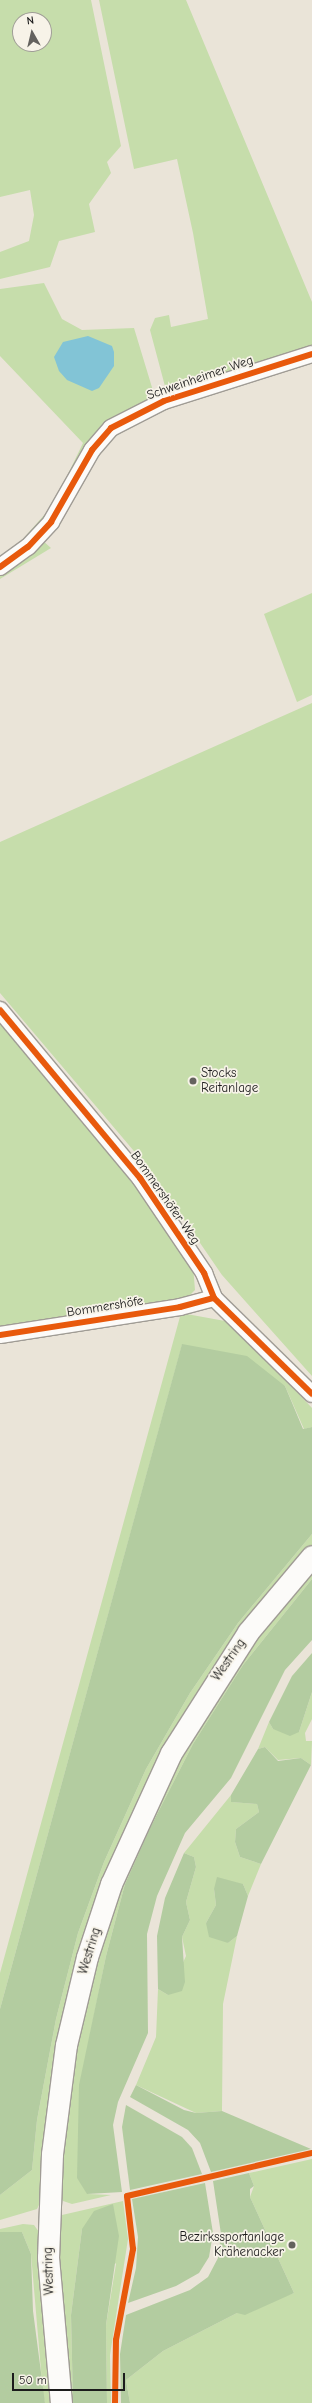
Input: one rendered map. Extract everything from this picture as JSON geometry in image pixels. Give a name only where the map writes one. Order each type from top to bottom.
[{"type":"main road","name":"Westring","points":[[61,2403],[51,2314],[51,2161],[66,2045],[87,1957],[111,1884],[170,1753],[248,1632],[312,1556]]},
{"type":"street","name":"Schweinheimer Weg","points":[[0,566],[28,547],[51,522],[92,450],[111,428],[164,401],[312,354]]},
{"type":"street","name":"Bommershöfer Weg","points":[[0,1010],[135,1172],[204,1273],[214,1298],[312,1394]]},
{"type":"street","name":"Bommershöfe","points":[[0,1335],[180,1307],[214,1298]]},
{"type":"green space","points":[[0,0],[91,0],[121,146],[107,162],[111,173],[89,204],[95,232],[59,241],[50,267],[0,279],[0,252],[29,241],[34,215],[30,190],[0,197]]},
{"type":"green space","points":[[99,0],[186,0],[312,302],[312,349],[175,392],[166,390],[150,330],[155,318],[169,315],[171,327],[208,319],[193,233],[177,159],[134,169]]},
{"type":"green space","points":[[44,283],[62,319],[82,330],[134,328],[154,394],[150,401],[112,423],[37,530],[0,561],[0,556],[22,540],[53,505],[83,443],[0,356],[0,289]]},
{"type":"green space","points":[[42,540],[51,548],[0,579],[0,572]]},
{"type":"green space","points":[[312,593],[312,695],[297,702],[264,614]]},
{"type":"green space","name":"Stocks Reitanlage","points":[[312,703],[312,1376],[222,1275],[150,1170],[0,993],[0,842]]},
{"type":"green space","points":[[0,1018],[101,1136],[193,1266],[195,1290],[185,1300],[0,1331]]},
{"type":"green space","points":[[181,1313],[225,1321],[246,1338],[312,1408],[312,1427],[304,1429],[285,1386],[182,1345],[0,2009],[0,1973]]},
{"type":"green space","points":[[182,1344],[247,1356],[285,1386],[303,1429],[312,1427],[312,1534],[238,1623],[190,1693],[146,1769],[104,1862],[78,1933],[56,2019],[37,2120],[32,2170],[0,2195],[0,2009]]},
{"type":"green space","points":[[312,1534],[312,1547],[118,1850],[41,2201],[37,2209],[0,2220],[0,2195],[32,2170],[37,2120],[56,2019],[78,1933],[104,1862],[146,1769],[190,1693],[238,1623]]},
{"type":"green space","points":[[312,1571],[312,1579],[243,1665],[193,1744],[150,1828],[125,1884],[106,1956],[80,2085],[88,2194],[111,2195],[72,2204],[63,2201],[57,2192],[71,2069],[101,1942],[125,1875],[177,1763],[209,1708],[251,1646]]},
{"type":"green space","points":[[312,1579],[312,1640],[285,1670],[231,1778],[185,1833],[157,1896],[147,1934],[148,2033],[118,2102],[113,2125],[122,2192],[87,2194],[77,2178],[79,2085],[106,1956],[125,1884],[150,1828],[193,1744],[243,1665]]},
{"type":"green space","points":[[312,1653],[312,1692],[299,1732],[290,1736],[273,1729],[269,1722],[292,1676]]},
{"type":"green space","points":[[312,1692],[312,1719],[305,1733],[306,1741],[312,1741],[311,1765],[301,1758],[278,1760],[265,1747],[258,1749],[269,1722],[273,1729],[299,1732]]},
{"type":"green space","points":[[265,1747],[278,1761],[301,1758],[311,1765],[261,1864],[240,1857],[235,1842],[236,1829],[259,1812],[257,1804],[231,1802],[231,1795],[258,1749]]},
{"type":"green space","points":[[231,1795],[232,1802],[257,1804],[259,1812],[236,1829],[235,1842],[240,1857],[261,1864],[248,1896],[243,1884],[214,1889],[216,1905],[206,1923],[228,1943],[237,1936],[223,2004],[222,2111],[196,2113],[136,2085],[156,2037],[158,1989],[168,1995],[186,1956],[182,1937],[190,1920],[186,1902],[196,1867],[194,1857],[184,1853]]},
{"type":"green space","points":[[184,1853],[194,1857],[196,1867],[186,1902],[190,1920],[182,1937],[185,1982],[182,1991],[168,1995],[158,1989],[157,1936],[165,1898]]},
{"type":"green space","points":[[217,1877],[243,1884],[248,1896],[237,1936],[228,1943],[209,1937],[206,1923],[216,1905],[214,1889]]},
{"type":"green space","points":[[136,2085],[184,2110],[196,2113],[222,2111],[311,2149],[211,2172],[200,2143],[188,2130],[130,2097]]},
{"type":"green space","points":[[126,2105],[182,2137],[192,2148],[202,2174],[130,2190],[122,2127]]},
{"type":"green space","name":"Bezirkssportanlage Krähenacker","points":[[312,2159],[312,2403],[130,2403],[126,2380],[163,2351],[237,2313],[294,2293],[250,2197],[254,2186],[249,2173]]},
{"type":"green space","points":[[249,2173],[254,2186],[250,2189],[250,2197],[294,2293],[245,2315],[237,2313],[163,2351],[126,2380],[130,2403],[121,2403],[120,2354],[126,2315],[190,2290],[208,2277],[218,2258],[221,2234],[213,2181]]},
{"type":"green space","points":[[205,2183],[213,2233],[209,2257],[199,2273],[176,2286],[128,2303],[136,2268],[138,2237],[132,2199]]},
{"type":"green space","points":[[123,2201],[128,2239],[110,2355],[111,2403],[107,2403],[106,2325],[116,2264],[82,2229],[71,2315],[73,2403],[70,2403],[58,2312],[58,2220],[62,2215]]},
{"type":"green space","points":[[113,2204],[119,2236],[106,2325],[107,2403],[73,2403],[71,2315],[82,2229],[94,2211]]},
{"type":"green space","points":[[23,2224],[34,2225],[39,2232],[53,2403],[45,2403],[43,2394],[31,2254],[22,2232],[0,2232],[0,2229]]},
{"type":"green space","points":[[0,2232],[22,2232],[31,2254],[33,2311],[45,2403],[0,2403]]},
{"type":"water","points":[[88,336],[112,346],[114,352],[114,366],[99,388],[92,391],[67,380],[59,371],[54,357],[63,342]]},
{"type":"cycle path","points":[[0,567],[28,547],[51,522],[92,450],[111,428],[164,401],[312,354]]},
{"type":"cycle path","points":[[0,1010],[140,1178],[204,1273],[214,1298],[312,1394]]},
{"type":"cycle path","points":[[0,1335],[180,1307],[214,1298]]},
{"type":"cycle path","points":[[115,2403],[116,2340],[133,2249],[127,2196],[312,2153]]},
{"type":"place","name":"Stocks Reitanlage","points":[[193,1081]]},
{"type":"place","name":"Bezirkssportanlage Krähenacker","points":[[292,2245]]}]
